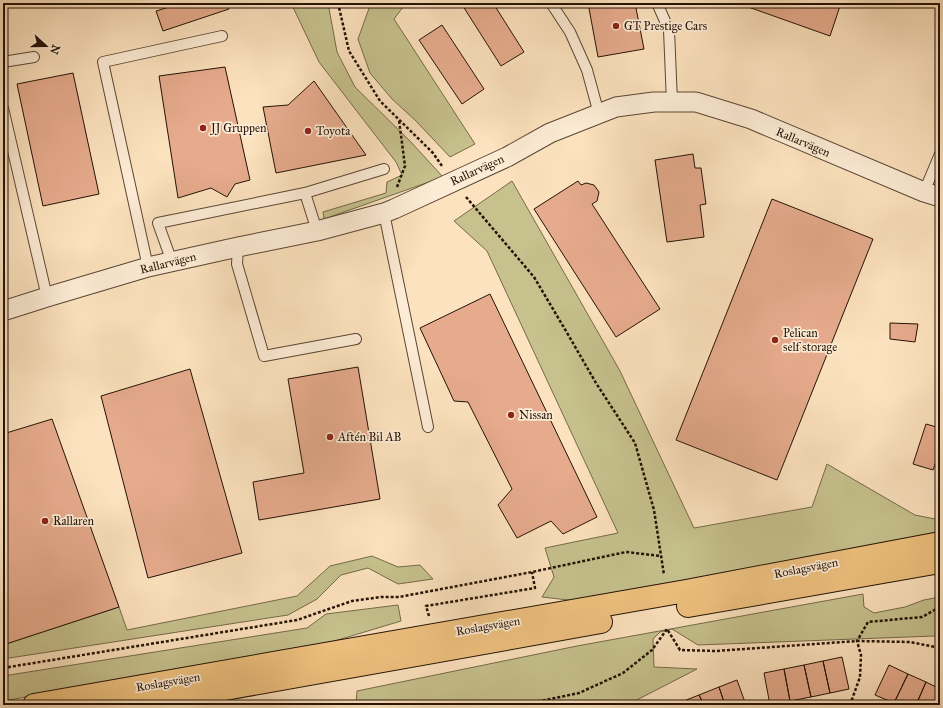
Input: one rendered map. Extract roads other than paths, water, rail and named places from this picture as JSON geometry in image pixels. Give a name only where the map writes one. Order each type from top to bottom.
[{"type":"main road","name":"Roslagsvägen","points":[[34,705],[686,591],[940,543]]},
{"type":"main road","name":"Roslagsvägen","points":[[135,705],[940,562]]},
{"type":"street","name":"Rallarvägen","points":[[3,311],[148,267],[317,230],[389,211],[507,156],[550,133],[616,107],[654,102],[696,102],[751,120],[932,195]]},
{"type":"lane","points":[[551,3],[570,32],[587,70],[599,114]]},
{"type":"lane","points":[[657,3],[669,30],[672,102]]},
{"type":"lane","points":[[148,267],[103,62],[222,36]]},
{"type":"lane","points":[[3,62],[34,57]]},
{"type":"lane","points":[[3,108],[47,297]]},
{"type":"lane","points":[[932,195],[940,154]]},
{"type":"lane","points":[[172,262],[158,223],[306,193],[384,169]]},
{"type":"lane","points":[[306,193],[317,230]]},
{"type":"lane","points":[[389,211],[428,427]]},
{"type":"lane","points":[[238,247],[237,264],[264,356],[356,339]]},
{"type":"place","name":"GT Prestige Cars","points":[[616,26]]},
{"type":"place","name":"JJ Gruppen","points":[[203,128]]},
{"type":"place","name":"Toyota","points":[[308,131]]},
{"type":"place","name":"Pelican self storage","points":[[775,340]]},
{"type":"place","name":"Nissan","points":[[511,415]]},
{"type":"place","name":"Aftén Bil AB","points":[[330,437]]},
{"type":"place","name":"Rallaren","points":[[45,521]]}]
